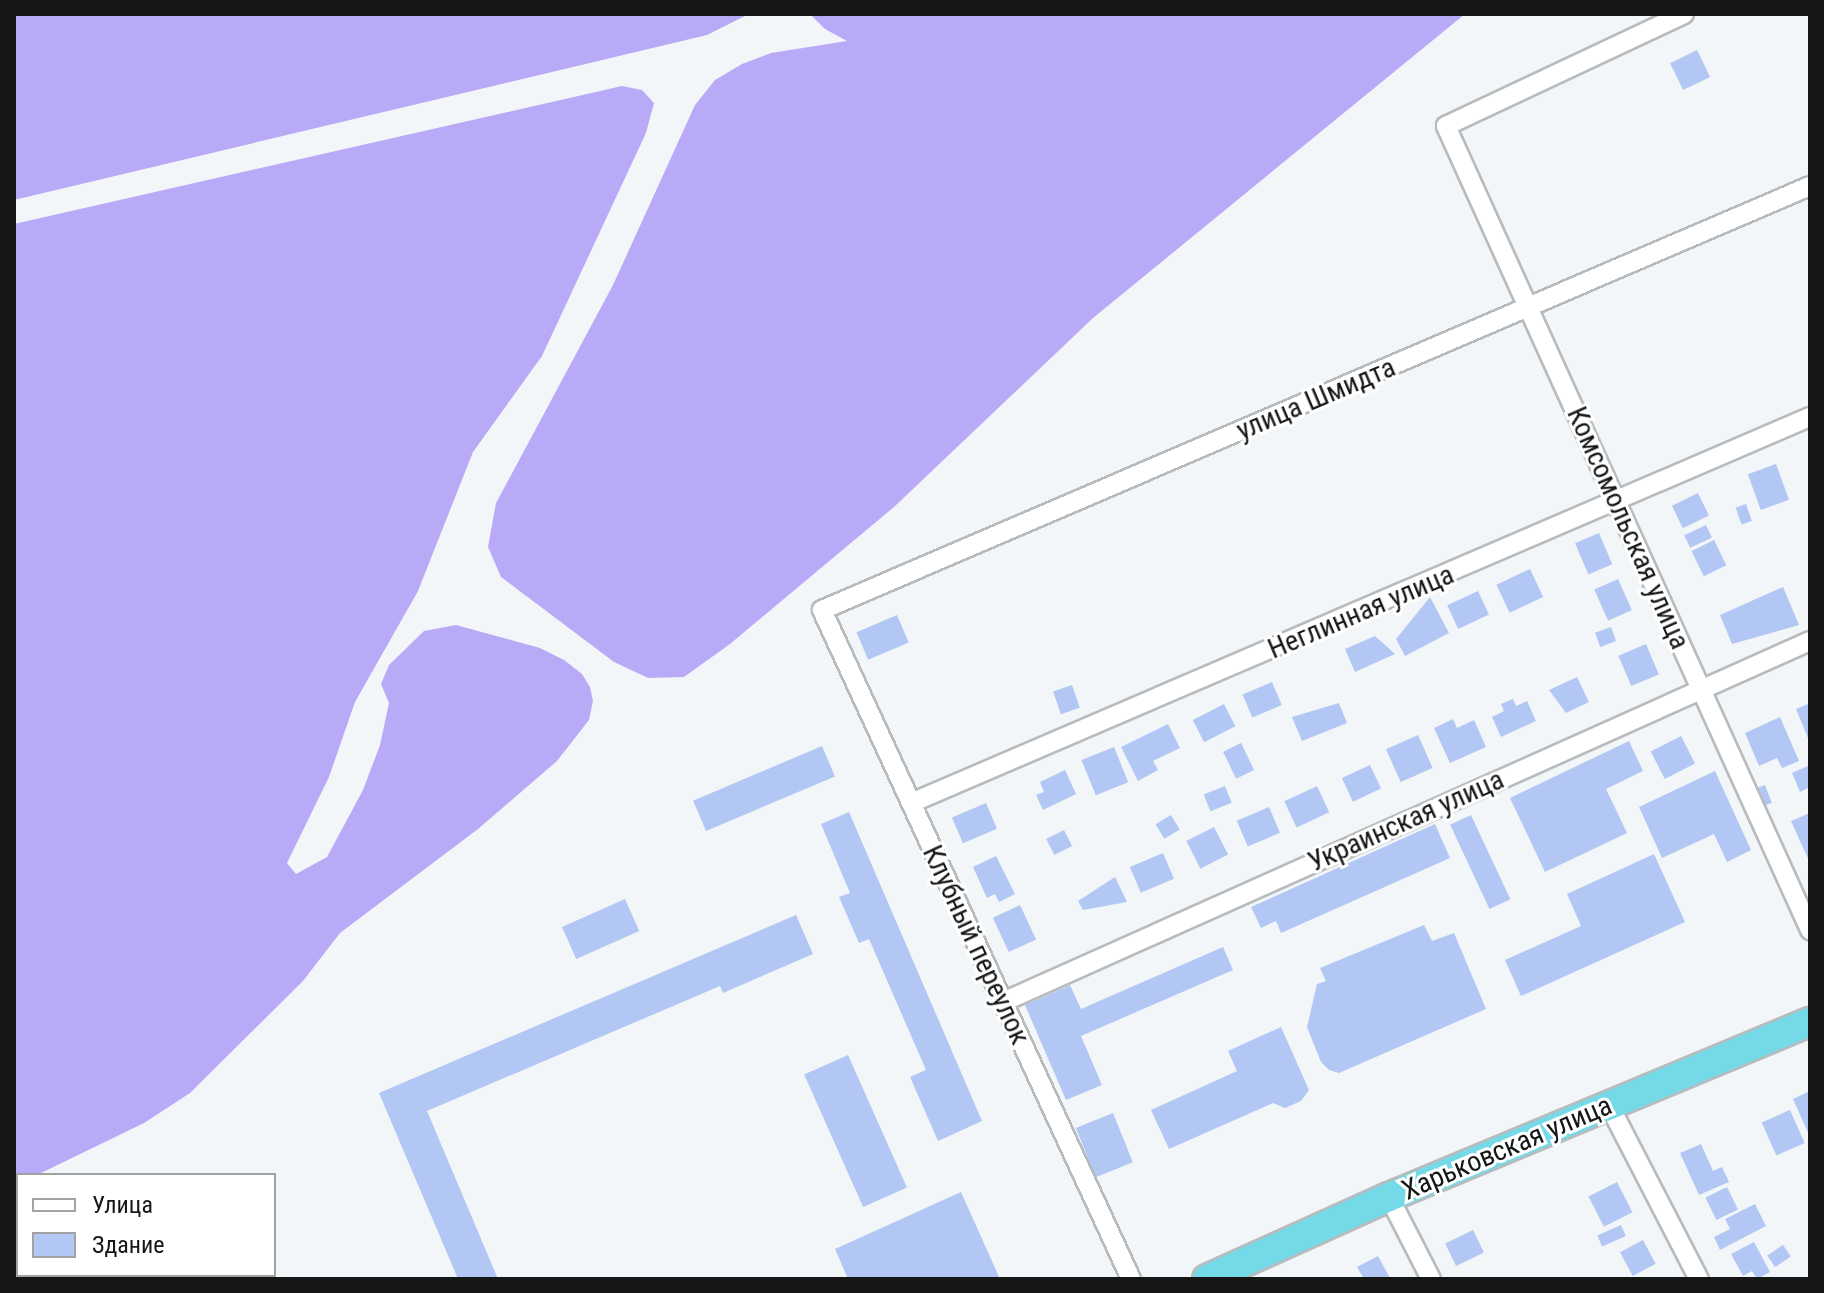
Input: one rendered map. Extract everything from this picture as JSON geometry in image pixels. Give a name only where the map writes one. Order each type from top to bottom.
[{"type":"highway","name":"Харьковская улица","points":[[1207,1279],[1389,1197],[1810,1022]]},
{"type":"street","name":"Комсомольская улица","points":[[1684,14],[1446,126],[1810,930]]},
{"type":"street","name":"улица Шмидта","points":[[822,610],[1810,186]]},
{"type":"street","name":"Неглинная улица","points":[[911,803],[1616,503],[1810,417]]},
{"type":"street","name":"Клубный переулок","points":[[822,610],[1131,1279]]},
{"type":"street","name":"Украинская улица","points":[[1003,1002],[1810,641]]},
{"type":"street","points":[[1609,1105],[1699,1279]]},
{"type":"street","points":[[1389,1197],[1431,1279]]},
{"type":"shaded area","points":[[14,14],[749,14],[707,35],[14,200]]},
{"type":"shaded area","points":[[810,14],[1465,14],[1093,318],[894,507],[730,644],[684,677],[648,678],[614,662],[501,577],[488,547],[496,503],[613,285],[695,105],[715,80],[742,64],[771,53],[847,41],[825,29]]},
{"type":"shaded area","points":[[622,86],[642,90],[654,103],[646,133],[542,356],[473,452],[418,591],[355,702],[329,777],[287,863],[296,874],[327,857],[363,790],[380,745],[389,703],[381,684],[389,665],[424,631],[456,625],[540,648],[564,660],[582,674],[590,687],[593,701],[589,720],[557,761],[478,829],[340,933],[303,981],[190,1093],[144,1123],[41,1173],[16,1173],[14,1186],[14,224]]},
{"type":"building","points":[[1697,50],[1710,77],[1683,90],[1670,63]]},
{"type":"building","points":[[1776,464],[1789,500],[1761,510],[1748,474]]},
{"type":"building","points":[[1698,493],[1709,515],[1683,528],[1672,506]]},
{"type":"building","points":[[1746,504],[1752,521],[1741,525],[1736,508]]},
{"type":"building","points":[[1706,525],[1712,538],[1690,548],[1684,535]]},
{"type":"building","points":[[1599,533],[1612,564],[1588,574],[1575,543]]},
{"type":"building","points":[[1714,540],[1726,565],[1704,576],[1692,551]]},
{"type":"building","points":[[1530,569],[1543,597],[1510,613],[1496,585]]},
{"type":"building","points":[[1618,579],[1632,610],[1608,621],[1594,590]]},
{"type":"building","points":[[1783,587],[1799,625],[1732,644],[1720,615]]},
{"type":"building","points":[[1478,591],[1489,615],[1458,629],[1447,605]]},
{"type":"building","points":[[1430,597],[1449,633],[1405,656],[1396,639]]},
{"type":"building","points":[[897,615],[909,643],[868,660],[856,632]]},
{"type":"building","points":[[1611,627],[1616,641],[1600,647],[1595,633]]},
{"type":"building","points":[[1375,636],[1395,654],[1355,672],[1345,649]]},
{"type":"building","points":[[1646,644],[1659,674],[1631,686],[1618,656]]},
{"type":"building","points":[[1577,677],[1589,702],[1566,713],[1549,690]]},
{"type":"building","points":[[1272,682],[1282,705],[1252,718],[1243,695]]},
{"type":"building","points":[[1072,685],[1080,708],[1061,714],[1053,692]]},
{"type":"building","points":[[1513,699],[1516,706],[1527,701],[1536,721],[1501,737],[1492,717],[1504,711],[1501,704]]},
{"type":"building","points":[[1339,703],[1347,723],[1302,741],[1292,717]]},
{"type":"building","points":[[1810,703],[1810,743],[1796,709]]},
{"type":"building","points":[[1224,704],[1235,726],[1204,742],[1193,720]]},
{"type":"building","points":[[1780,717],[1799,761],[1782,768],[1777,758],[1759,766],[1745,733]]},
{"type":"building","points":[[1453,719],[1457,728],[1474,720],[1486,747],[1450,763],[1434,728]]},
{"type":"building","points":[[1168,724],[1180,748],[1153,761],[1158,770],[1138,781],[1121,747]]},
{"type":"building","points":[[1418,735],[1433,768],[1401,782],[1386,749]]},
{"type":"building","points":[[1681,736],[1695,764],[1665,779],[1651,751]]},
{"type":"building","points":[[1629,741],[1643,771],[1606,789],[1627,833],[1545,872],[1510,798]]},
{"type":"building","points":[[1241,743],[1254,770],[1236,779],[1223,752]]},
{"type":"building","points":[[822,746],[835,776],[706,831],[693,801]]},
{"type":"building","points":[[1114,747],[1128,782],[1096,795],[1082,760]]},
{"type":"building","points":[[1370,765],[1381,789],[1353,802],[1342,778]]},
{"type":"building","points":[[1810,765],[1810,787],[1800,792],[1792,773]]},
{"type":"building","points":[[1065,770],[1076,794],[1043,810],[1036,795],[1044,792],[1040,782]]},
{"type":"building","points":[[1715,771],[1751,850],[1727,862],[1714,834],[1662,858],[1639,807]]},
{"type":"building","points":[[1765,785],[1772,803],[1752,810],[1745,793]]},
{"type":"building","points":[[1225,786],[1232,803],[1210,811],[1204,795]]},
{"type":"building","points":[[1317,786],[1329,812],[1297,827],[1284,801]]},
{"type":"building","points":[[986,803],[997,829],[963,843],[952,817]]},
{"type":"building","points":[[1269,807],[1280,833],[1248,846],[1237,821]]},
{"type":"building","points":[[849,812],[982,1121],[938,1141],[910,1077],[926,1070],[869,939],[859,943],[839,897],[850,893],[821,824]]},
{"type":"building","points":[[1810,813],[1810,863],[1791,821]]},
{"type":"building","points":[[1171,815],[1180,830],[1164,839],[1156,824]]},
{"type":"building","points":[[1471,815],[1510,899],[1489,909],[1450,825]]},
{"type":"building","points":[[1435,824],[1450,858],[1281,933],[1276,921],[1261,928],[1251,907]]},
{"type":"building","points":[[1214,827],[1228,855],[1200,869],[1186,841]]},
{"type":"building","points":[[1064,830],[1072,846],[1054,855],[1046,839]]},
{"type":"building","points":[[1163,853],[1174,879],[1141,893],[1130,867]]},
{"type":"building","points":[[1654,854],[1685,922],[1521,996],[1505,960],[1581,926],[1567,894]]},
{"type":"building","points":[[996,856],[1015,894],[999,902],[995,894],[987,898],[973,867]]},
{"type":"building","points":[[1115,877],[1127,902],[1083,910],[1078,901]]},
{"type":"building","points":[[625,899],[639,931],[576,959],[562,927]]},
{"type":"building","points":[[1020,905],[1036,939],[1009,952],[993,918]]},
{"type":"building","points":[[796,915],[813,954],[723,993],[720,986],[427,1111],[498,1279],[458,1279],[379,1093]]},
{"type":"building","points":[[1424,925],[1432,941],[1454,933],[1486,1009],[1339,1073],[1329,1070],[1321,1062],[1307,1027],[1317,984],[1326,981],[1320,968]]},
{"type":"building","points":[[1223,947],[1233,970],[1081,1036],[1102,1085],[1066,1100],[1025,1005],[1070,985],[1081,1009]]},
{"type":"building","points":[[1281,1027],[1309,1090],[1301,1101],[1285,1108],[1273,1103],[1169,1149],[1151,1110],[1237,1071],[1228,1051]]},
{"type":"building","points":[[848,1055],[907,1187],[863,1207],[804,1075]]},
{"type":"building","points":[[1810,1091],[1810,1137],[1793,1099]]},
{"type":"building","points":[[1790,1110],[1805,1143],[1776,1155],[1762,1123]]},
{"type":"building","points":[[1113,1113],[1133,1162],[1096,1177],[1076,1128]]},
{"type":"building","points":[[1701,1144],[1713,1171],[1722,1167],[1729,1182],[1699,1195],[1680,1153]]},
{"type":"building","points":[[1617,1182],[1632,1212],[1604,1227],[1588,1197]]},
{"type":"building","points":[[1727,1187],[1738,1209],[1716,1220],[1705,1198]]},
{"type":"building","points":[[961,1192],[1000,1279],[848,1279],[835,1249]]},
{"type":"building","points":[[1755,1204],[1766,1226],[1720,1250],[1714,1237],[1730,1229],[1725,1219]]},
{"type":"building","points":[[1621,1225],[1626,1236],[1602,1247],[1597,1236]]},
{"type":"building","points":[[1473,1230],[1484,1252],[1456,1266],[1445,1244]]},
{"type":"building","points":[[1643,1240],[1656,1264],[1633,1276],[1620,1252]]},
{"type":"building","points":[[1754,1242],[1770,1272],[1757,1279],[1752,1271],[1743,1276],[1731,1254]]},
{"type":"building","points":[[1783,1245],[1791,1257],[1775,1267],[1767,1256]]},
{"type":"building","points":[[1378,1256],[1390,1278],[1364,1279],[1357,1267]]}]
